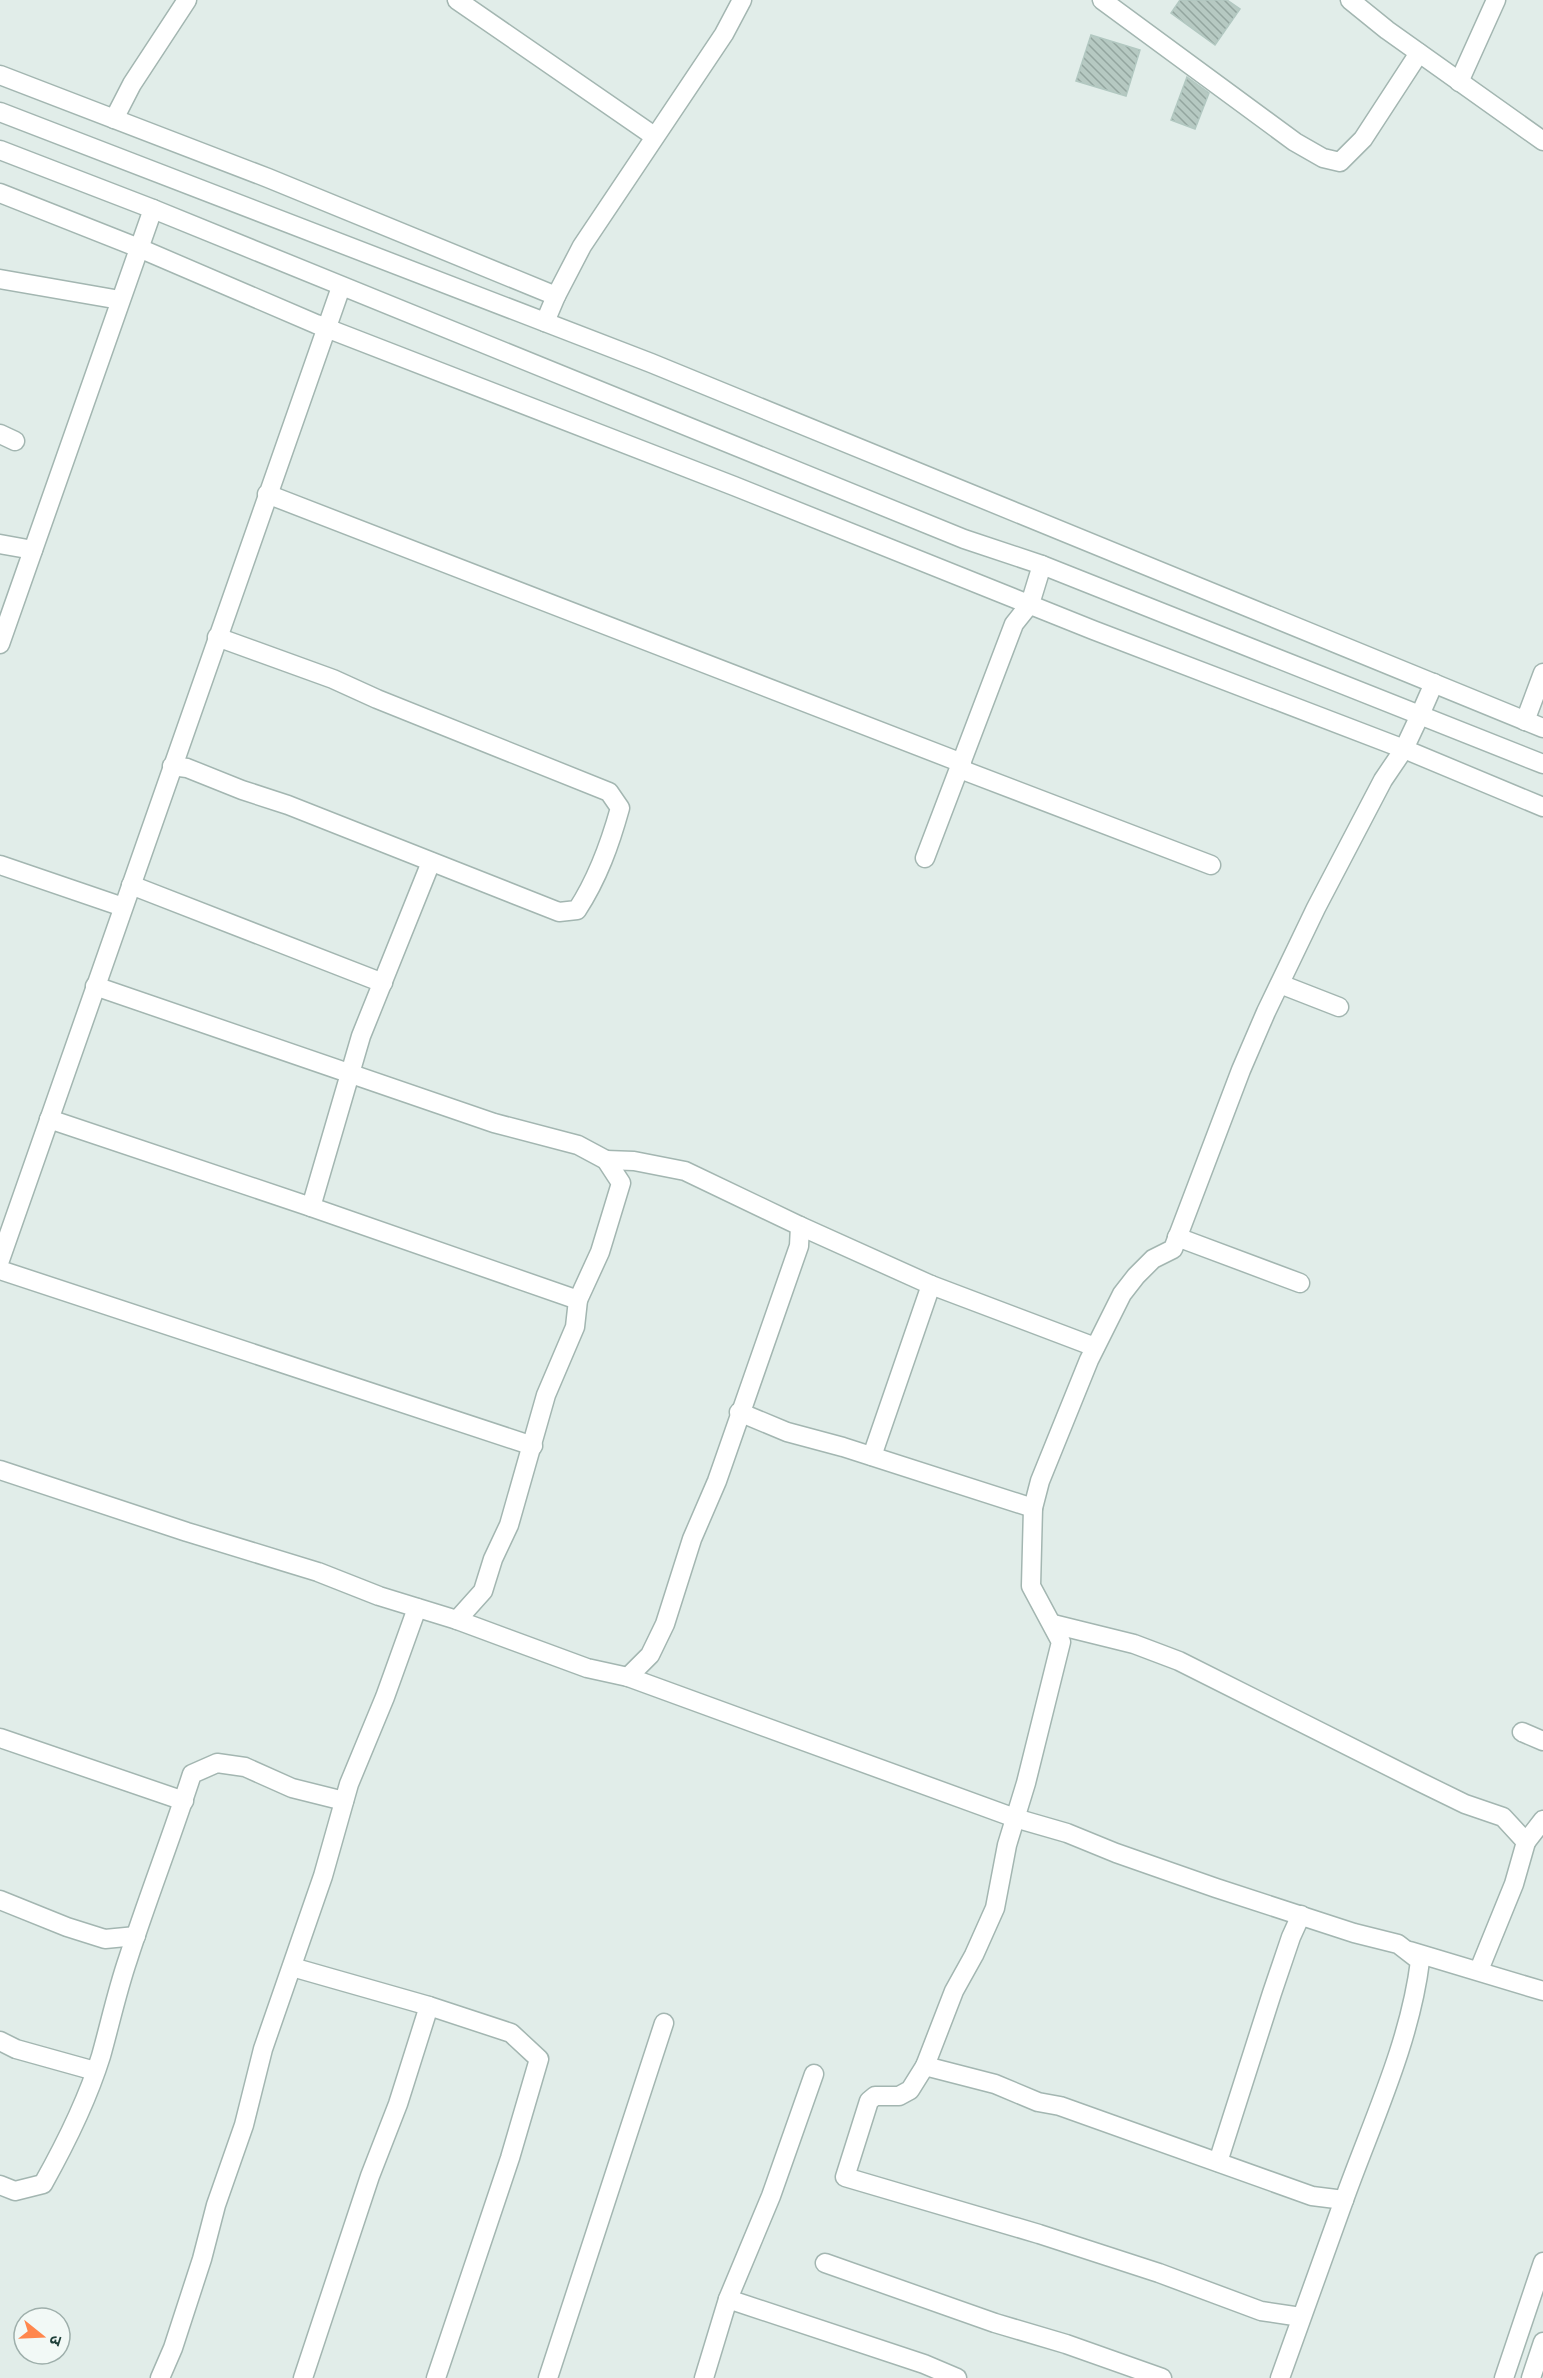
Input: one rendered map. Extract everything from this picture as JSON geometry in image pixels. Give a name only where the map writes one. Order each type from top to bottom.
[{"type":"street","points":[[114,119],[132,84],[187,0]]},
{"type":"street","points":[[457,0],[654,136]]},
{"type":"street","points":[[545,322],[582,246],[724,34],[742,0]]},
{"type":"street","points":[[1102,0],[1295,142],[1323,158],[1340,162],[1362,140],[1419,54]]},
{"type":"street","points":[[1350,0],[1419,54],[1543,141]]},
{"type":"street","points":[[1459,82],[1496,0]]},
{"type":"street","points":[[0,75],[322,200],[556,296]]},
{"type":"street","points":[[0,112],[651,363],[1543,728]]},
{"type":"street","points":[[0,150],[153,209],[964,539],[1042,565],[1543,764]]},
{"type":"street","points":[[0,193],[139,248],[325,327],[1283,704],[1404,749],[1543,807]]},
{"type":"street","points":[[0,644],[153,209]]},
{"type":"street","points":[[0,279],[120,300]]},
{"type":"street","points":[[0,1260],[325,327],[341,287]]},
{"type":"street","points":[[267,494],[1210,865]]},
{"type":"street","points":[[0,544],[33,550]]},
{"type":"street","points":[[926,858],[1014,624],[1030,604],[1042,565]]},
{"type":"street","points":[[172,766],[187,768],[288,805],[559,912],[577,910],[589,891],[611,840],[620,808],[609,792],[377,699],[333,679],[217,637]]},
{"type":"street","points":[[1525,721],[1542,681]]},
{"type":"street","points":[[1301,2317],[1261,2311],[1159,2273],[845,2177],[869,2101],[875,2096],[899,2096],[910,2090],[925,2066],[954,1991],[974,1955],[994,1908],[1007,1845],[1041,1727],[1061,1642],[1031,1586],[1033,1508],[1055,1441],[1095,1347],[1129,1285],[1153,1259],[1173,1249],[1241,1070],[1280,984],[1383,780],[1404,749],[1434,683]]},
{"type":"street","points":[[311,1207],[362,1036],[431,862]]},
{"type":"street","points":[[0,865],[123,906]]},
{"type":"street","points":[[131,885],[383,983]]},
{"type":"street","points":[[1280,984],[1339,1007]]},
{"type":"street","points":[[95,986],[494,1124],[578,1146],[606,1160],[634,1161],[686,1171],[931,1285],[1095,1347]]},
{"type":"street","points":[[49,1119],[578,1300]]},
{"type":"street","points":[[457,1620],[483,1591],[493,1559],[509,1525],[546,1395],[575,1327],[578,1300],[600,1252],[621,1183],[606,1160]]},
{"type":"street","points":[[628,1677],[650,1655],[665,1624],[692,1539],[717,1481],[739,1412],[796,1256],[800,1226]]},
{"type":"street","points":[[1177,1237],[1300,1283]]},
{"type":"street","points":[[0,1270],[533,1446]]},
{"type":"street","points":[[873,1456],[931,1285]]},
{"type":"street","points":[[739,1412],[787,1432],[873,1456],[1033,1508]]},
{"type":"street","points":[[0,1470],[187,1532],[318,1572],[379,1596],[457,1620],[587,1668],[628,1677],[1015,1818],[1067,1833],[1216,1888],[1354,1933],[1398,1944],[1420,1961],[1417,1991],[1398,2052],[1280,2378]]},
{"type":"street","points":[[160,2378],[173,2348],[202,2259],[216,2205],[244,2125],[263,2049],[323,1876],[344,1801],[417,1608]]},
{"type":"street","points":[[1053,1624],[1134,1644],[1179,1661],[1456,1799],[1503,1817],[1526,1842]]},
{"type":"street","points":[[1522,1732],[1543,1741]]},
{"type":"street","points":[[0,1738],[184,1801]]},
{"type":"street","points":[[0,2185],[15,2191],[43,2184],[66,2143],[96,2071],[114,2001],[192,1774],[217,1763],[245,1767],[292,1788],[344,1801]]},
{"type":"street","points":[[1479,1970],[1514,1884],[1526,1842],[1543,1820]]},
{"type":"street","points":[[0,1900],[67,1927],[105,1939],[136,1936]]},
{"type":"street","points":[[1218,2162],[1291,1937],[1301,1915]]},
{"type":"street","points":[[1406,1950],[1543,1991]]},
{"type":"street","points":[[292,1967],[429,2006],[512,2033],[539,2059],[510,2158],[436,2378]]},
{"type":"street","points":[[303,2378],[370,2176],[398,2104],[429,2006]]},
{"type":"street","points":[[548,2378],[664,2023]]},
{"type":"street","points":[[0,2041],[16,2049],[96,2071]]},
{"type":"street","points":[[925,2066],[995,2084],[1038,2102],[1060,2106],[1312,2196],[1344,2200]]},
{"type":"street","points":[[704,2378],[728,2299],[771,2196],[814,2074]]},
{"type":"street","points":[[1504,2378],[1543,2262]]},
{"type":"street","points":[[825,2263],[995,2323],[1066,2344],[1162,2378]]},
{"type":"street","points":[[728,2299],[924,2364],[957,2378]]},
{"type":"street","points":[[1531,2378],[1543,2342]]},
{"type":"building","points":[[1180,0],[1227,0],[1240,9],[1215,45],[1171,13]]},
{"type":"building","points":[[1091,35],[1140,50],[1126,96],[1076,81]]},
{"type":"building","points":[[1187,77],[1209,93],[1195,129],[1171,120]]}]
